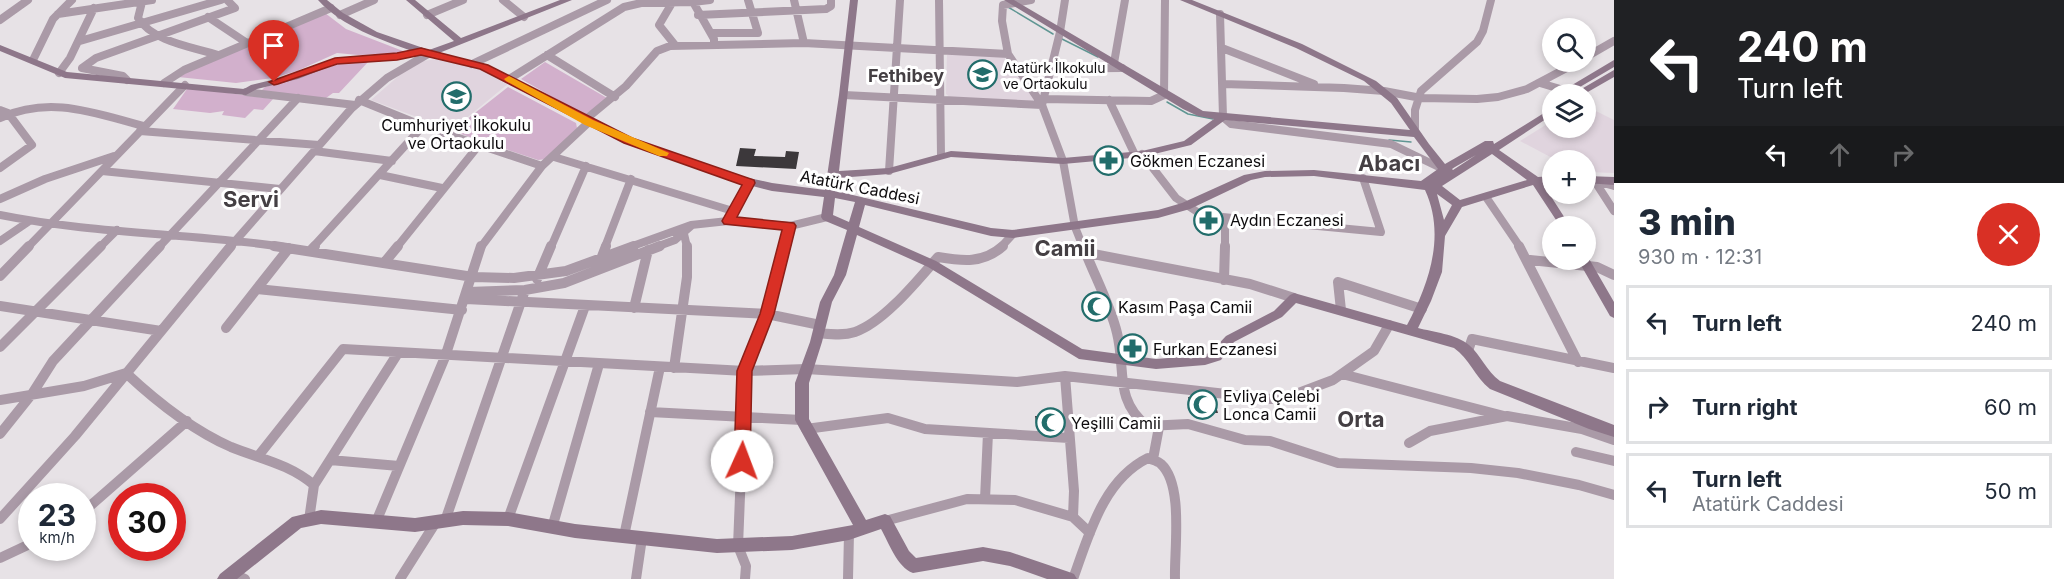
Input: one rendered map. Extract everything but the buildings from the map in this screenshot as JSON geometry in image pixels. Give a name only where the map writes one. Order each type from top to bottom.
[{"type":"street","points":[[0,20],[28,0]]},
{"type":"street","points":[[33,60],[58,14],[72,0]]},
{"type":"street","points":[[58,14],[153,0]]},
{"type":"street","points":[[80,41],[221,0]]},
{"type":"street","points":[[127,80],[123,76],[82,68],[96,58],[235,8],[227,0]]},
{"type":"street","points":[[164,83],[184,70],[329,5],[374,0]]},
{"type":"street","points":[[410,0],[458,40]]},
{"type":"street","points":[[427,15],[463,0]]},
{"type":"street","points":[[503,0],[524,16]]},
{"type":"street","points":[[246,92],[254,87],[295,76],[335,61],[397,57],[424,52],[565,0]]},
{"type":"street","points":[[472,64],[608,0],[624,8]]},
{"type":"street","points":[[509,79],[624,8],[641,3],[710,0]]},
{"type":"street","points":[[711,33],[758,33],[748,0]]},
{"type":"street","points":[[794,0],[804,43]]},
{"type":"street","points":[[698,15],[826,9],[831,6],[831,0]]},
{"type":"street","points":[[827,217],[844,95],[854,0]]},
{"type":"street","points":[[889,171],[900,0]]},
{"type":"street","points":[[939,0],[941,155]]},
{"type":"street","points":[[1031,0],[1009,1],[1003,5],[1002,21],[1008,54],[1043,102],[1063,161],[1075,226],[1088,253],[1117,332],[1126,402],[1134,416],[1147,426],[1159,428],[1188,424],[1245,440],[1270,441],[1338,463],[1471,468],[1518,473],[1579,485],[1614,495]]},
{"type":"street","points":[[1043,102],[1060,32],[1065,0]]},
{"type":"street","points":[[1118,65],[1125,0]]},
{"type":"street","points":[[1164,95],[1165,0]]},
{"type":"street","points":[[1184,0],[1313,52],[1363,77],[1385,91],[1417,131],[1430,153],[1452,170]]},
{"type":"street","points":[[1417,131],[1414,110],[1421,91],[1478,42],[1491,0]]},
{"type":"street","points":[[1009,1],[1194,111],[1223,117],[1417,131]]},
{"type":"street","points":[[142,2],[138,18],[140,24],[159,35],[218,55]]},
{"type":"street","points":[[693,2],[698,15],[711,33],[714,45]]},
{"type":"street","points":[[672,3],[659,25],[675,45]]},
{"type":"street","name":"Atatürk Caddesi","points":[[329,5],[374,34],[424,52],[472,64],[509,79],[628,141],[749,183],[861,200],[991,232],[1013,234],[1158,214],[1186,206],[1248,177],[1265,174],[1314,173],[1428,185]]},
{"type":"street","points":[[59,73],[80,41],[84,23],[94,8]]},
{"type":"street","points":[[1220,14],[1224,84],[1223,117]]},
{"type":"street","points":[[208,17],[247,43]]},
{"type":"street","points":[[1596,51],[1614,41]]},
{"type":"street","points":[[376,522],[445,357],[483,244],[542,166],[615,97],[657,51],[675,45],[804,43],[1008,54]]},
{"type":"street","points":[[0,48],[33,60],[59,73],[357,102],[542,166]]},
{"type":"street","points":[[1222,48],[1322,87]]},
{"type":"street","points":[[0,519],[74,437],[236,240],[357,102],[424,52]]},
{"type":"street","points":[[547,55],[615,97]]},
{"type":"street","points":[[1584,84],[1614,63]]},
{"type":"street","points":[[1017,69],[1118,65]]},
{"type":"street","points":[[1224,84],[1271,88],[1322,87],[1385,91],[1420,98],[1508,96],[1560,72]]},
{"type":"street","points":[[1591,84],[1614,73]]},
{"type":"street","points":[[0,276],[185,85]]},
{"type":"street","points":[[844,95],[1043,102],[1151,100],[1164,95]]},
{"type":"street","points":[[0,434],[32,394],[53,361],[298,98]]},
{"type":"street","points":[[1108,100],[1138,155],[1186,206],[1202,215],[1225,219],[1381,232],[1363,178]]},
{"type":"street","points":[[1,165],[28,151],[32,145],[3,114],[30,107],[54,105],[142,129],[258,140],[392,162]]},
{"type":"street","points":[[1489,148],[1542,108]]},
{"type":"street","points":[[834,175],[889,171],[941,155],[1063,161],[1138,155],[1187,142],[1223,117]]},
{"type":"street","points":[[1223,117],[1231,124],[1243,127],[1391,144],[1404,148],[1430,165],[1452,170]]},
{"type":"street","points":[[1428,185],[1542,117]]},
{"type":"street","points":[[310,251],[423,126]]},
{"type":"street","points":[[384,263],[442,188],[479,145]]},
{"type":"street","points":[[1489,148],[1536,181],[1559,216]]},
{"type":"street","points":[[0,199],[45,179],[117,155]]},
{"type":"street","points":[[554,157],[733,211]]},
{"type":"street","points":[[536,288],[538,275],[586,166]]},
{"type":"street","points":[[102,171],[280,189]]},
{"type":"street","points":[[380,175],[442,188]]},
{"type":"street","points":[[599,269],[631,179]]},
{"type":"street","points":[[1442,232],[1458,204],[1542,180]]},
{"type":"street","points":[[1596,180],[1614,181]]},
{"type":"street","points":[[1596,182],[1614,186]]},
{"type":"street","points":[[728,221],[749,183]]},
{"type":"street","points":[[1428,185],[1458,204]]},
{"type":"street","points":[[1410,332],[1430,296],[1439,264],[1442,232],[1428,185]]},
{"type":"street","points":[[1596,188],[1614,211]]},
{"type":"street","points":[[1486,196],[1507,223],[1530,260],[1578,362]]},
{"type":"street","points":[[848,579],[856,531],[829,465],[804,425],[802,383],[826,302],[840,275],[861,200]]},
{"type":"street","points":[[0,215],[49,225],[236,240],[473,277],[503,279],[577,268],[692,225],[728,221],[790,226],[827,217],[853,226],[932,264],[1079,354],[1156,364],[1205,360],[1216,356],[1230,339],[1278,314],[1294,298]]},
{"type":"street","points":[[1224,280],[1225,219]]},
{"type":"street","points":[[0,242],[28,222]]},
{"type":"street","points":[[467,296],[525,290],[573,281],[684,234],[692,225]]},
{"type":"street","points":[[745,579],[746,566],[738,546],[745,371],[767,314],[790,226]]},
{"type":"street","points":[[0,347],[117,230]]},
{"type":"street","points":[[674,368],[689,246],[684,234]]},
{"type":"street","points":[[467,296],[585,306],[767,314],[819,329],[848,334],[864,329],[938,257],[961,262],[975,262],[990,256],[1005,245],[1013,234]]},
{"type":"street","points":[[226,328],[289,248]]},
{"type":"street","points":[[633,308],[648,250]]},
{"type":"street","points":[[1088,253],[1263,288],[1458,344],[1468,351],[1481,376],[1495,385],[1594,425],[1613,436]]},
{"type":"street","points":[[1530,260],[1542,261]]},
{"type":"street","points":[[1596,266],[1614,275]]},
{"type":"street","points":[[1590,270],[1614,313]]},
{"type":"street","points":[[1341,310],[1338,282],[1422,309]]},
{"type":"street","points":[[257,289],[462,310]]},
{"type":"street","points":[[400,579],[440,521],[525,290]]},
{"type":"street","points":[[0,306],[161,331]]},
{"type":"street","points":[[508,519],[585,306]]},
{"type":"street","points":[[259,455],[343,349],[445,357],[745,371],[806,369],[1017,382],[1065,376],[1271,399],[1288,397],[1333,380],[1374,351],[1389,325]]},
{"type":"street","points":[[1468,351],[1472,339],[1614,368]]},
{"type":"street","points":[[309,520],[314,485],[398,353]]},
{"type":"street","points":[[552,528],[599,364]]},
{"type":"street","points":[[624,536],[660,367]]},
{"type":"street","points":[[0,400],[84,387],[126,373]]},
{"type":"street","points":[[126,373],[186,421],[220,442],[302,472],[314,485]]},
{"type":"street","points":[[1342,374],[1507,416],[1613,436]]},
{"type":"street","points":[[1065,376],[1074,491],[1073,517]]},
{"type":"street","points":[[650,412],[744,418],[804,425],[880,418],[895,419],[925,429],[1069,438]]},
{"type":"street","points":[[1409,443],[1430,431],[1507,416]]},
{"type":"street","points":[[96,501],[186,421]]},
{"type":"street","points":[[1153,459],[1159,428]]},
{"type":"street","points":[[985,499],[988,433]]},
{"type":"street","points":[[1576,452],[1614,461]]},
{"type":"street","points":[[885,521],[904,556],[913,566],[983,554],[1010,559],[1071,579],[1090,532],[1117,482],[1144,459],[1153,459],[1163,466],[1175,497],[1173,550],[1175,579]]},
{"type":"street","points":[[330,460],[399,465]]},
{"type":"street","points":[[234,578],[278,535],[297,522],[321,517],[414,525],[463,518],[508,519],[552,528],[717,546],[738,546],[792,543],[856,531],[967,499],[985,499],[1015,500],[1073,517],[1090,532]]},
{"type":"street","points":[[636,579],[642,538]]},
{"type":"street","points":[[0,558],[18,550]]},
{"type":"shaded area","points":[[325,13],[346,29],[403,51],[400,54],[337,53],[297,71],[273,78],[236,83],[178,77],[186,71]]},
{"type":"shaded area","name":"Atatürk İlkokulu ve Ortaokulu","points":[[947,53],[1004,57],[1034,100],[1033,103],[951,98],[946,94]]},
{"type":"shaded area","name":"Cumhuriyet İlkokulu ve Ortaokulu","points":[[437,59],[465,63],[490,72],[509,83],[452,130],[371,100],[410,66],[417,62]]},
{"type":"shaded area","points":[[369,61],[339,93],[333,93],[326,98],[260,92],[265,87],[342,63]]},
{"type":"shaded area","points":[[545,62],[607,98],[590,113],[584,115],[521,79]]},
{"type":"shaded area","points":[[508,87],[576,123],[577,128],[547,159],[538,160],[452,131]]},
{"type":"shaded area","points":[[187,89],[273,99],[263,110],[254,109],[245,118],[222,115],[224,111],[210,113],[173,109]]},
{"type":"shaded area","points":[[1596,111],[1614,120],[1614,173],[1596,172],[1596,150],[1542,150],[1542,153],[1520,141],[1542,127],[1542,138],[1596,138]]},
{"type":"waterway","points":[[1008,7],[1053,34]]},
{"type":"waterway","points":[[1060,38],[1098,57]]},
{"type":"waterway","points":[[1167,102],[1188,114],[1213,119]]},
{"type":"waterway","points":[[1389,140],[1411,142]]},
{"type":"slow traffic","points":[[509,79],[628,141],[663,153]]},
{"type":"place","name":"Atatürk İlkokulu ve Ortaokulu","points":[[982,75]]},
{"type":"place","name":"Cumhuriyet İlkokulu ve Ortaokulu","points":[[456,97]]},
{"type":"place","name":"Gökmen Eczanesi","points":[[1109,161]]},
{"type":"place","name":"Aydın Eczanesi","points":[[1209,220]]},
{"type":"place","name":"Kasım Paşa Camii","points":[[1097,307]]},
{"type":"place","name":"Furkan Eczanesi","points":[[1132,349]]},
{"type":"place","name":"Evliya Çelebi Lonca Camii","points":[[1202,405]]},
{"type":"place","name":"Yeşilli Camii","points":[[1050,423]]},
{"type":"district","name":"Fethibey","points":[[906,75]]},
{"type":"district","name":"Abacı","points":[[1389,163]]},
{"type":"district","name":"Servi","points":[[251,199]]},
{"type":"district","name":"Camii","points":[[1065,248]]},
{"type":"district","name":"Orta","points":[[1361,419]]},
{"type":"route","points":[[274,82],[343,59],[397,57],[421,51],[484,67],[628,141],[749,183],[728,221],[790,226],[767,314],[745,371],[742,461]]}]
